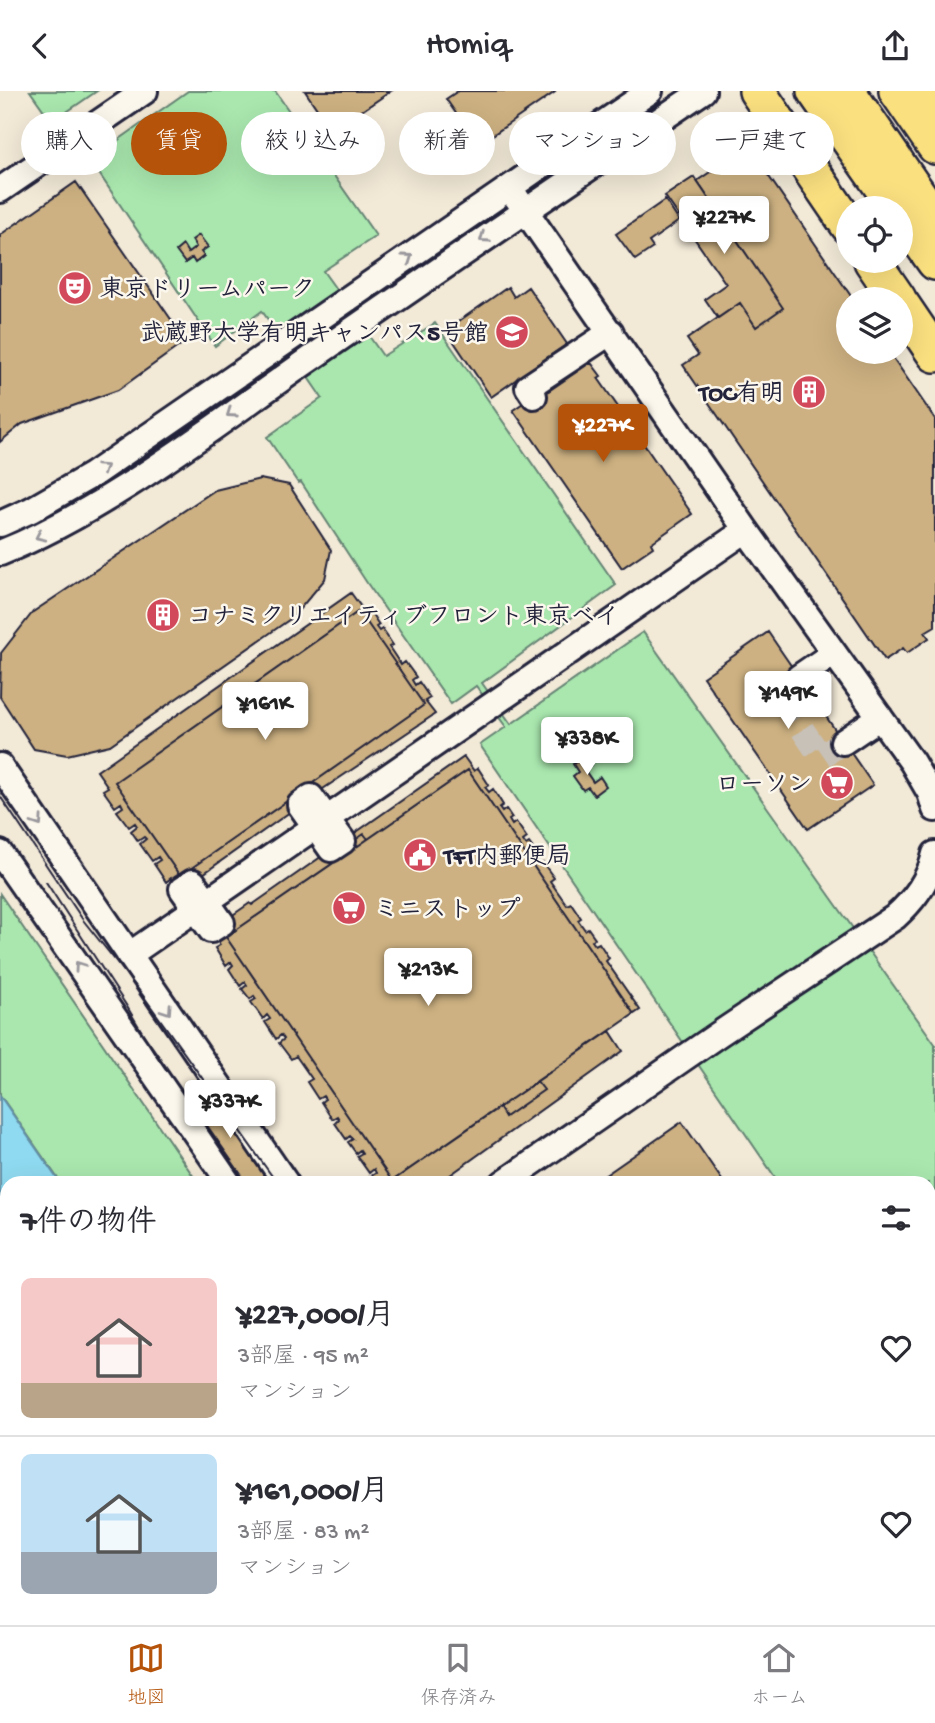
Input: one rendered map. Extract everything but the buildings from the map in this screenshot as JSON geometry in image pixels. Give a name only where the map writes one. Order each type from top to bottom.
[{"type":"highway","points":[[757,91],[836,207]]},
{"type":"highway","points":[[816,91],[889,196]]},
{"type":"highway","points":[[847,91],[935,219]]},
{"type":"highway","points":[[897,91],[935,146]]},
{"type":"highway","points":[[930,91],[935,99]]},
{"type":"highway","points":[[913,231],[935,263]]},
{"type":"highway","points":[[913,322],[935,354]]},
{"type":"street","points":[[0,190],[145,91]]},
{"type":"street","points":[[0,524],[31,510],[92,475],[650,91]]},
{"type":"street","points":[[0,553],[61,526],[159,464],[703,91]]},
{"type":"street","points":[[510,188],[746,530],[880,717],[924,782],[935,809]]},
{"type":"street","points":[[534,396],[528,387],[611,333]]},
{"type":"street","points":[[129,955],[746,530]]},
{"type":"street","points":[[799,677],[834,653]]},
{"type":"street","points":[[843,742],[880,717]]},
{"type":"street","points":[[0,766],[281,1176]]},
{"type":"street","points":[[0,853],[225,1176]]},
{"type":"street","points":[[513,1176],[895,916],[912,902],[923,886],[935,853]]},
{"type":"green space","points":[[30,91],[97,91],[67,112],[45,112]]},
{"type":"green space","points":[[188,91],[275,91],[290,112],[241,112],[241,175],[334,175],[376,236],[323,271],[351,310],[428,261],[476,226],[479,228],[355,316],[383,356],[435,323],[616,585],[482,683],[511,724],[643,632],[935,1044],[935,1176],[774,1176],[480,745],[506,727],[476,686],[451,704],[301,482],[298,483],[267,437],[322,398],[294,357],[80,502],[53,517],[0,539],[0,535],[290,352],[262,311],[215,346],[100,175],[117,175],[117,141],[131,131],[131,175],[227,175],[227,112],[158,112]]},
{"type":"green space","points":[[0,894],[193,1176],[56,1176],[0,1095]]},
{"type":"water","points":[[0,1096],[55,1176],[0,1176]]},
{"type":"tunnel","points":[[799,677],[777,692],[821,757],[843,742]]},
{"type":"tram line","points":[[0,796],[83,920],[142,994],[272,1176]]},
{"type":"tram line","points":[[46,882],[154,1052],[239,1176]]},
{"type":"place","name":"東京ドリームパーク","points":[[75,288]]},
{"type":"place","name":"武蔵野大学有明キャンパス5号館","points":[[512,332]]},
{"type":"place","name":"TOC有明","points":[[809,392]]},
{"type":"place","name":"コナミクリエイティブフロント東京ベイ","points":[[163,615]]},
{"type":"place","name":"ローソン","points":[[837,783]]},
{"type":"place","name":"TFT内郵便局","points":[[420,855]]},
{"type":"place","name":"ミニストップ","points":[[349,908]]}]
